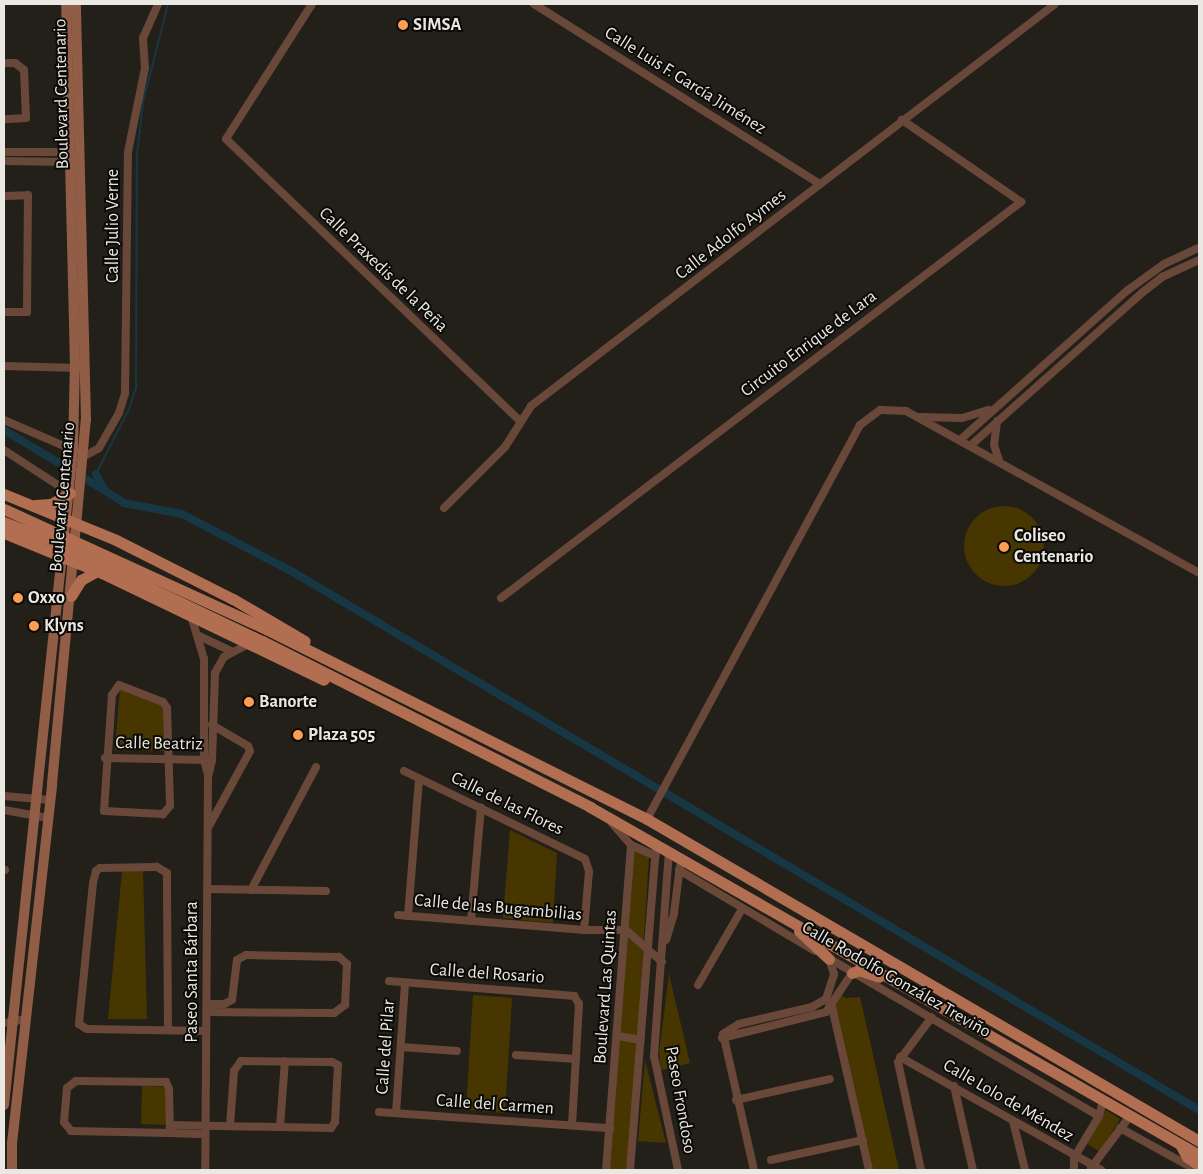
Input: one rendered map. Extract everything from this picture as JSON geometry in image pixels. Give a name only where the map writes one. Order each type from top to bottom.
[{"type":"main road","name":"Boulevard Centenario","points":[[66,4],[78,458]]},
{"type":"main road","name":"Boulevard Centenario","points":[[4,1105],[8,1022],[69,558],[73,490],[86,372],[76,4]]},
{"type":"main road","points":[[70,157],[75,159],[81,213]]},
{"type":"main road","points":[[72,245],[77,280],[84,290]]},
{"type":"main road","points":[[34,506],[51,504],[73,490]]},
{"type":"main road","points":[[4,494],[116,540],[262,614],[324,656]]},
{"type":"main road","points":[[30,542],[41,531],[43,515],[34,506]]},
{"type":"main road","points":[[4,509],[324,656],[647,819],[1174,1125],[1199,1142]]},
{"type":"main road","points":[[4,522],[52,541],[262,641],[605,816],[656,850],[668,851],[680,864],[789,918],[1199,1155]]},
{"type":"main road","points":[[4,533],[100,572],[247,646],[319,678],[380,701]]},
{"type":"main road","points":[[100,572],[100,553],[104,547],[116,540]]},
{"type":"main road","name":"Boulevard Centenario","points":[[11,1169],[71,596],[69,558]]},
{"type":"main road","points":[[71,596],[81,580],[100,572]]},
{"type":"main road","points":[[789,918],[829,959]]},
{"type":"main road","points":[[852,973],[859,970],[891,978]]},
{"type":"main road","points":[[1174,1125],[1199,1132]]},
{"type":"main road","points":[[1179,1143],[1187,1158],[1199,1165]]},
{"type":"street","name":"Calle Julio Verne","points":[[78,458],[99,448],[119,413],[127,383],[128,152],[145,68],[143,38],[158,4]]},
{"type":"street","name":"Calle Praxedis de la Peña","points":[[312,4],[226,139],[520,421]]},
{"type":"street","name":"Calle Luis F. García Jiménez","points":[[534,4],[820,184]]},
{"type":"street","name":"Calle Adolfo Aymes","points":[[444,508],[505,447],[520,421],[532,406],[1055,4]]},
{"type":"street","points":[[4,63],[15,63],[24,70],[26,118],[4,119]]},
{"type":"street","name":"Circuito Enrique de Lara","points":[[501,598],[1021,202],[902,120]]},
{"type":"street","points":[[4,152],[70,157]]},
{"type":"street","points":[[4,161],[70,157]]},
{"type":"street","points":[[4,196],[28,195],[27,312],[4,312]]},
{"type":"street","points":[[960,440],[993,408],[1150,273],[1199,248]]},
{"type":"street","points":[[970,446],[1162,277],[1199,260]]},
{"type":"street","points":[[1105,310],[1111,320]]},
{"type":"street","points":[[75,366],[86,356]]},
{"type":"street","points":[[4,366],[75,366],[86,372]]},
{"type":"street","points":[[647,819],[860,425],[869,415],[880,410],[893,408],[916,416],[999,460],[1199,573]]},
{"type":"street","points":[[916,416],[962,418],[993,408]]},
{"type":"street","points":[[4,420],[78,458]]},
{"type":"street","points":[[997,421],[994,445],[999,460]]},
{"type":"street","points":[[4,450],[73,490]]},
{"type":"street","name":"Paseo Santa Bárbara","points":[[192,619],[199,636],[205,670],[208,760],[205,1170]]},
{"type":"street","points":[[199,636],[231,651],[247,646]]},
{"type":"street","name":"Paseo Santa Bárbara","points":[[208,760],[215,673],[231,651]]},
{"type":"street","points":[[119,685],[163,702],[167,708],[170,760],[170,806],[168,811],[163,814],[107,813],[103,804],[105,758],[112,695],[119,685]]},
{"type":"street","points":[[208,828],[250,751],[248,746],[212,725]]},
{"type":"street","name":"Calle Beatriz","points":[[105,758],[208,760]]},
{"type":"street","points":[[251,890],[316,767]]},
{"type":"street","name":"Calle de las Flores","points":[[404,771],[578,854],[588,864],[589,871],[584,930]]},
{"type":"street","points":[[408,916],[419,778]]},
{"type":"street","points":[[4,796],[50,800]]},
{"type":"street","points":[[471,921],[480,807]]},
{"type":"street","points":[[4,810],[48,818]]},
{"type":"street","points":[[605,816],[631,845],[656,850],[630,1170]]},
{"type":"street","name":"Boulevard Las Quintas","points":[[606,1170],[618,1036],[631,845]]},
{"type":"street","name":"Paseo Frondoso","points":[[668,851],[664,902],[664,944],[654,1056],[676,1160],[676,1170]]},
{"type":"street","name":"Paseo Frondoso","points":[[664,944],[675,902],[680,864]]},
{"type":"street","name":"Calle Rodolfo González Treviño","points":[[680,864],[742,909],[932,1017],[1099,1116]]},
{"type":"street","points":[[168,1030],[167,872],[157,867],[100,868],[96,871],[93,883],[79,1024],[87,1029],[206,1031]]},
{"type":"street","points":[[665,884],[677,885]]},
{"type":"street","points":[[208,889],[326,891]]},
{"type":"street","points":[[664,902],[675,902]]},
{"type":"street","points":[[698,985],[742,909]]},
{"type":"street","name":"Calle de las Bugambilias","points":[[398,915],[584,930],[626,930]]},
{"type":"street","points":[[626,930],[662,962]]},
{"type":"street","points":[[246,955],[339,957],[347,964],[345,1005],[334,1013],[207,1008],[232,1000],[237,960],[246,955]]},
{"type":"street","points":[[754,1170],[722,1038],[725,1031],[739,1024],[812,1007],[826,999],[834,974],[829,959]]},
{"type":"street","points":[[722,1038],[820,1014],[832,1007],[852,973]]},
{"type":"street","name":"Calle del Rosario","points":[[389,981],[574,996],[579,1004],[576,1060]]},
{"type":"street","name":"Calle del Pilar","points":[[396,1113],[406,983]]},
{"type":"street","points":[[826,999],[832,1007],[869,1170]]},
{"type":"street","points":[[921,1170],[898,1066],[900,1057],[932,1017]]},
{"type":"street","points":[[8,1022],[26,1019]]},
{"type":"street","points":[[618,1036],[641,1040]]},
{"type":"street","points":[[401,1047],[457,1051]]},
{"type":"street","points":[[516,1055],[576,1060],[572,1125]]},
{"type":"street","name":"Calle Lolo de Méndez","points":[[900,1057],[954,1086],[1091,1168],[1101,1170]]},
{"type":"street","points":[[280,1127],[285,1061]]},
{"type":"street","points":[[170,1129],[169,1090],[163,1081],[76,1081],[67,1088],[64,1122],[71,1131],[205,1130],[230,1126],[331,1128],[335,1122],[338,1066],[332,1062],[238,1063],[234,1071],[230,1126]]},
{"type":"street","points":[[736,1100],[830,1079]]},
{"type":"street","points":[[954,1086],[973,1170]]},
{"type":"street","points":[[1074,1170],[1074,1158],[1099,1116],[1103,1100]]},
{"type":"street","name":"Calle del Carmen","points":[[379,1112],[610,1128]]},
{"type":"street","points":[[1091,1168],[1130,1116]]},
{"type":"street","points":[[1013,1121],[1024,1170]]},
{"type":"street","points":[[1120,1128],[1196,1170]]},
{"type":"street","points":[[771,1160],[863,1140]]},
{"type":"shaded area","name":"Coliseo Centenario","points":[[1004,506],[1019,509],[1032,518],[1041,531],[1044,546],[1041,561],[1032,574],[1019,583],[1004,586],[989,583],[976,574],[967,561],[964,546],[967,531],[976,518],[989,509]]},
{"type":"shaded area","points":[[120,689],[159,704],[164,709],[165,751],[115,750]]},
{"type":"shaded area","points":[[510,830],[557,853],[553,923],[503,918]]},
{"type":"shaded area","points":[[633,849],[649,855],[638,1038],[628,1170],[609,1170]]},
{"type":"shaded area","points":[[122,871],[143,871],[147,1019],[108,1019]]},
{"type":"shaded area","points":[[669,974],[690,1063],[661,1070],[659,1053]]},
{"type":"shaded area","points":[[839,994],[846,998],[860,997],[899,1170],[871,1170],[833,1007]]},
{"type":"shaded area","points":[[473,995],[512,998],[505,1113],[466,1110]]},
{"type":"shaded area","points":[[645,1060],[666,1143],[638,1141]]},
{"type":"shaded area","points":[[142,1085],[165,1087],[168,1125],[141,1124]]},
{"type":"shaded area","points":[[1106,1110],[1120,1119],[1100,1152],[1086,1143]]},
{"type":"waterway","points":[[96,474],[129,409],[136,388],[137,155],[143,102],[168,4]]},
{"type":"waterway","points":[[4,430],[104,490]]},
{"type":"waterway","points":[[96,474],[104,490],[124,503],[182,514],[293,572],[1199,1110]]},
{"type":"place","name":"SIMSA","points":[[403,25]]},
{"type":"place","name":"Coliseo Centenario","points":[[1004,547]]},
{"type":"place","name":"Oxxo","points":[[18,598]]},
{"type":"place","name":"Klyns","points":[[34,626]]},
{"type":"place","name":"Banorte","points":[[249,702]]},
{"type":"place","name":"Plaza 505","points":[[298,735]]}]
